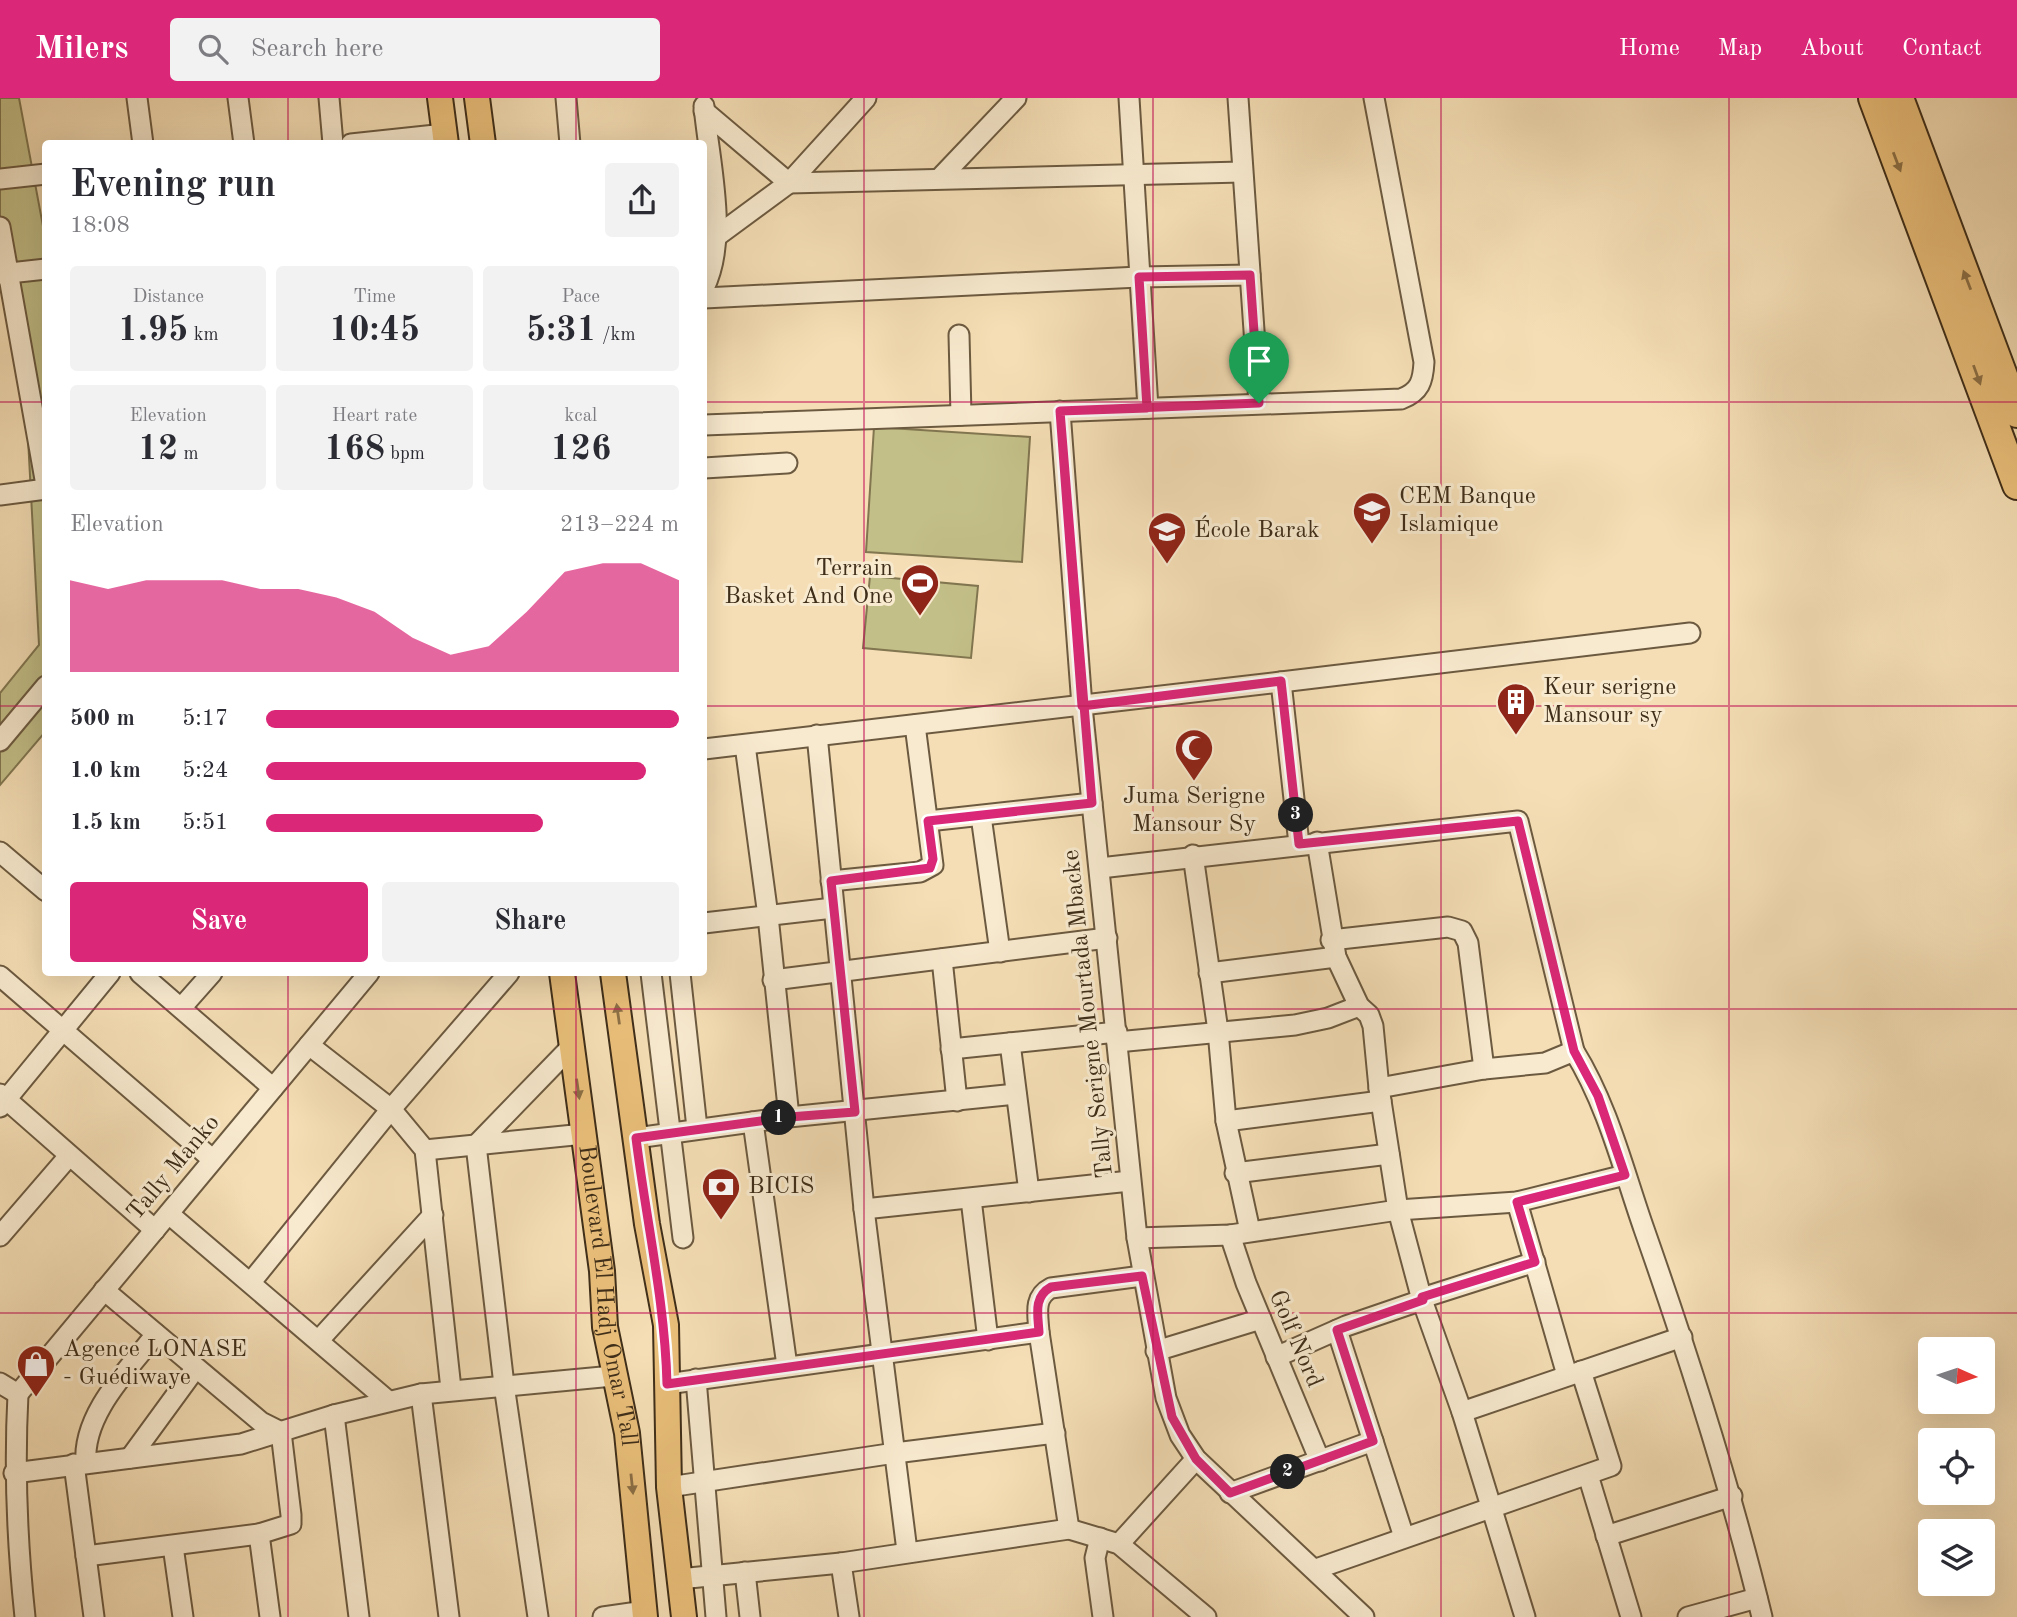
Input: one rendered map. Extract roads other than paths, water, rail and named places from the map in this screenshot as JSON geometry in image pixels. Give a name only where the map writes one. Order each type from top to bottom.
[{"type":"highway","points":[[1873,98],[2017,485]]},
{"type":"highway","points":[[1899,98],[2017,413]]},
{"type":"main road","points":[[440,98],[446,139]]},
{"type":"main road","points":[[477,98],[482,140]]},
{"type":"main road","name":"Boulevard El Hadj Omar Tall","points":[[562,976],[613,1376],[626,1433],[645,1614]]},
{"type":"main road","name":"Boulevard El Hadj Omar Tall","points":[[613,976],[647,1224],[666,1325],[669,1487],[684,1617]]},
{"type":"street","points":[[138,98],[143,140]]},
{"type":"street","points":[[238,98],[243,140]]},
{"type":"street","points":[[328,98],[333,140]]},
{"type":"street","points":[[566,98],[570,140]]},
{"type":"street","points":[[717,236],[789,183],[866,98]]},
{"type":"street","points":[[940,178],[1016,98]]},
{"type":"street","points":[[1129,98],[1147,408]]},
{"type":"street","points":[[1238,98],[1259,403]]},
{"type":"street","points":[[707,425],[1401,399],[1419,388],[1423,362],[1374,98]]},
{"type":"street","points":[[704,104],[789,183],[1242,172]]},
{"type":"street","points":[[704,104],[717,236],[712,269],[707,281]]},
{"type":"street","points":[[427,140],[446,139]]},
{"type":"street","points":[[0,179],[42,174]]},
{"type":"street","points":[[0,227],[4,273],[42,456]]},
{"type":"street","points":[[4,273],[42,269]]},
{"type":"street","points":[[707,298],[1139,277],[1250,275]]},
{"type":"street","points":[[959,335],[961,415]]},
{"type":"street","name":"Tally Serigne Mourtada Mbacke","points":[[1060,411],[1082,706],[1130,1181],[1142,1276],[1172,1417],[1196,1459],[1364,1617]]},
{"type":"street","points":[[707,468],[787,463]]},
{"type":"street","points":[[0,495],[42,488]]},
{"type":"street","points":[[707,749],[1690,633]]},
{"type":"street","points":[[1281,681],[1308,843],[1334,949],[1359,1006],[1368,1015],[1373,1026],[1380,1095],[1398,1210],[1422,1299],[1462,1412],[1525,1617]]},
{"type":"street","points":[[0,741],[42,691]]},
{"type":"street","points":[[831,881],[930,868],[933,859],[915,725]]},
{"type":"street","points":[[817,735],[864,1209],[907,1551]]},
{"type":"street","points":[[745,745],[768,916],[789,1117]]},
{"type":"street","points":[[928,821],[1092,803]]},
{"type":"street","points":[[981,816],[1000,952]]},
{"type":"street","points":[[1100,868],[1193,855],[1518,821],[1574,1051],[1598,1096],[1682,1336],[1732,1496],[1762,1617]]},
{"type":"street","points":[[0,852],[42,888]]},
{"type":"street","points":[[1193,855],[1218,1031],[1226,1121],[1250,1231]]},
{"type":"street","points":[[707,923],[833,908]]},
{"type":"street","points":[[1209,973],[1448,927],[1462,931],[1468,943],[1484,1069]]},
{"type":"street","points":[[773,980],[1107,938]]},
{"type":"street","points":[[942,959],[957,1101]]},
{"type":"street","points":[[0,976],[212,1160]]},
{"type":"street","points":[[108,976],[2,1100],[155,1230]]},
{"type":"street","points":[[144,976],[273,1088]]},
{"type":"street","points":[[181,1008],[209,976]]},
{"type":"street","name":"Tally Manko","points":[[18,1394],[366,976]]},
{"type":"street","points":[[251,1282],[391,1109],[506,976]]},
{"type":"street","points":[[651,976],[683,1238]]},
{"type":"street","points":[[680,976],[697,1128]]},
{"type":"street","points":[[951,1049],[1295,1025],[1328,1018],[1359,1006]]},
{"type":"street","points":[[1010,1043],[1029,1192]]},
{"type":"street","points":[[309,1045],[391,1109],[425,1150],[451,1389]]},
{"type":"street","points":[[476,1145],[572,1046]]},
{"type":"street","points":[[1226,1121],[1380,1095],[1484,1069],[1545,1063],[1574,1051]]},
{"type":"street","points":[[636,1138],[789,1117],[1016,1094]]},
{"type":"street","points":[[753,1122],[787,1366]]},
{"type":"street","points":[[425,1150],[584,1134]]},
{"type":"street","points":[[476,1145],[504,1385],[538,1617]]},
{"type":"street","points":[[1236,1173],[1389,1154]]},
{"type":"street","points":[[0,1236],[69,1156]]},
{"type":"street","points":[[1137,1238],[1230,1235],[1398,1210],[1517,1202],[1625,1175]]},
{"type":"street","points":[[864,1209],[1130,1181]]},
{"type":"street","points":[[971,1199],[988,1340]]},
{"type":"street","points":[[1316,1569],[1490,1506],[1588,1475],[1609,1467],[1612,1463],[1574,1373],[1517,1202]]},
{"type":"street","points":[[169,1214],[387,1400]]},
{"type":"street","points":[[319,1340],[433,1214]]},
{"type":"street","name":"Golf Nord","points":[[1230,1235],[1276,1357],[1320,1461]]},
{"type":"street","points":[[1276,1357],[1337,1330],[1535,1262]]},
{"type":"street","points":[[1069,1529],[1039,1332],[1038,1302],[1044,1291],[1051,1287],[1142,1276]]},
{"type":"street","points":[[104,1290],[261,1422],[281,1432]]},
{"type":"street","points":[[1156,1351],[1261,1319]]},
{"type":"street","points":[[1337,1330],[1404,1537]]},
{"type":"street","points":[[667,1384],[1039,1332]]},
{"type":"street","points":[[93,1617],[80,1464],[108,1396],[156,1334]]},
{"type":"street","points":[[1462,1412],[1682,1336]]},
{"type":"street","points":[[130,1458],[195,1368]]},
{"type":"street","points":[[14,1473],[241,1444],[387,1400],[451,1389],[613,1376]]},
{"type":"street","points":[[696,1379],[707,1481],[716,1617]]},
{"type":"street","points":[[0,1382],[18,1394],[8,1536],[25,1617]]},
{"type":"street","points":[[421,1394],[449,1617]]},
{"type":"street","points":[[334,1415],[359,1617]]},
{"type":"street","points":[[86,1556],[259,1534],[291,1524],[281,1432]]},
{"type":"street","points":[[669,1487],[895,1453],[1055,1433]]},
{"type":"street","points":[[1230,1493],[1373,1441]]},
{"type":"street","points":[[1119,1544],[1196,1459]]},
{"type":"street","points":[[1588,1475],[1631,1617]]},
{"type":"street","points":[[1606,1536],[1732,1496]]},
{"type":"street","points":[[679,1579],[841,1563],[907,1551],[1069,1529],[1119,1544],[1206,1617]]},
{"type":"street","points":[[259,1534],[270,1617]]},
{"type":"street","points":[[1100,1538],[1095,1558],[1103,1617]]},
{"type":"street","points":[[173,1546],[183,1617]]},
{"type":"street","points":[[841,1563],[849,1617]]},
{"type":"street","points":[[745,1572],[750,1617]]},
{"type":"street","points":[[1688,1617],[1757,1598]]},
{"type":"street","points":[[603,1617],[645,1614]]},
{"type":"place","name":"CEM Banque Islamique","points":[[1372,545]]},
{"type":"place","name":"École Barak","points":[[1167,565]]},
{"type":"place","name":"Terrain Basket And One","points":[[920,617]]},
{"type":"place","name":"Keur serigne Mansour sy","points":[[1516,736]]},
{"type":"place","name":"Juma Serigne Mansour Sy","points":[[1194,782]]},
{"type":"place","name":"BICIS","points":[[721,1221]]},
{"type":"place","name":"Agence LONASE - Guédiwaye","points":[[36,1398]]}]
